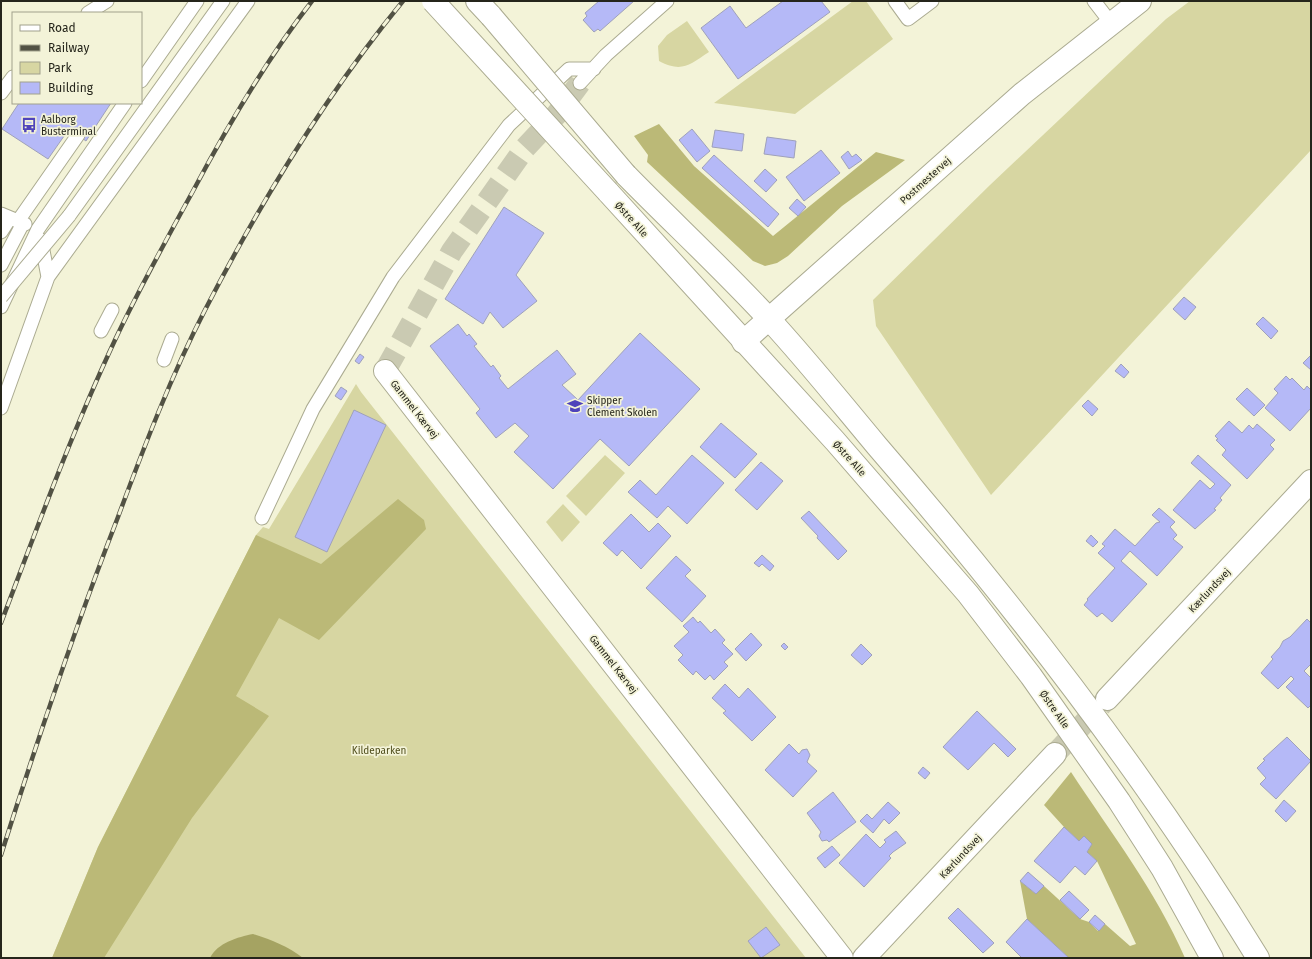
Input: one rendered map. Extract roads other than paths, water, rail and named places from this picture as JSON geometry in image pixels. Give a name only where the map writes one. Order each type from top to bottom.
[{"type":"street","name":"Østre Alle","points":[[433,1],[916,533],[968,594],[1031,676],[1123,807],[1162,868],[1212,958]]},
{"type":"street","points":[[477,1],[626,175],[769,319],[939,518],[1054,663],[1188,849],[1258,958]]},
{"type":"street","name":"Postmestervej","points":[[743,342],[987,125],[1140,1]]},
{"type":"street","name":"Gammel Kærvej","points":[[385,371],[842,958]]},
{"type":"street","name":"Kærlundsvej","points":[[1107,699],[1311,481]]},
{"type":"street","name":"Kærlundsvej","points":[[864,958],[1055,754]]},
{"type":"lane","points":[[142,80],[197,1]]},
{"type":"lane","points":[[1,297],[69,216],[223,1]]},
{"type":"lane","points":[[1,408],[48,277],[248,1]]},
{"type":"lane","points":[[580,83],[667,1]]},
{"type":"lane","points":[[895,1],[908,19],[932,1]]},
{"type":"lane","points":[[1094,1],[1111,23]]},
{"type":"lane","points":[[91,12],[106,6]]},
{"type":"lane","points":[[262,518],[313,409],[358,332],[393,277],[509,125],[569,69],[594,69]]},
{"type":"lane","points":[[1,93],[12,79]]},
{"type":"lane","points":[[1,307],[38,229],[124,104]]},
{"type":"lane","points":[[1,232],[13,219],[78,135]]},
{"type":"lane","points":[[13,219],[38,229]]},
{"type":"lane","points":[[1,265],[13,219]]},
{"type":"lane","points":[[38,229],[48,277]]},
{"type":"lane","points":[[101,331],[112,310]]},
{"type":"lane","points":[[164,360],[172,339]]},
{"type":"tunnel","points":[[385,371],[452,251],[525,148],[557,114],[580,83]]},
{"type":"tunnel","points":[[1055,754],[1105,701]]},
{"type":"railway","points":[[1,623],[70,445],[115,340],[153,265],[234,117],[279,46],[312,1]]},
{"type":"railway","points":[[1,855],[43,727],[102,559],[148,438],[181,360],[226,269],[296,150],[347,74],[403,1]]},
{"type":"place","name":"Aalborg Busterminal","points":[[29,125]]},
{"type":"place","name":"Skipper Clement Skolen","points":[[575,406]]},
{"type":"park label","name":"Kildeparken","points":[[379,750]]}]
